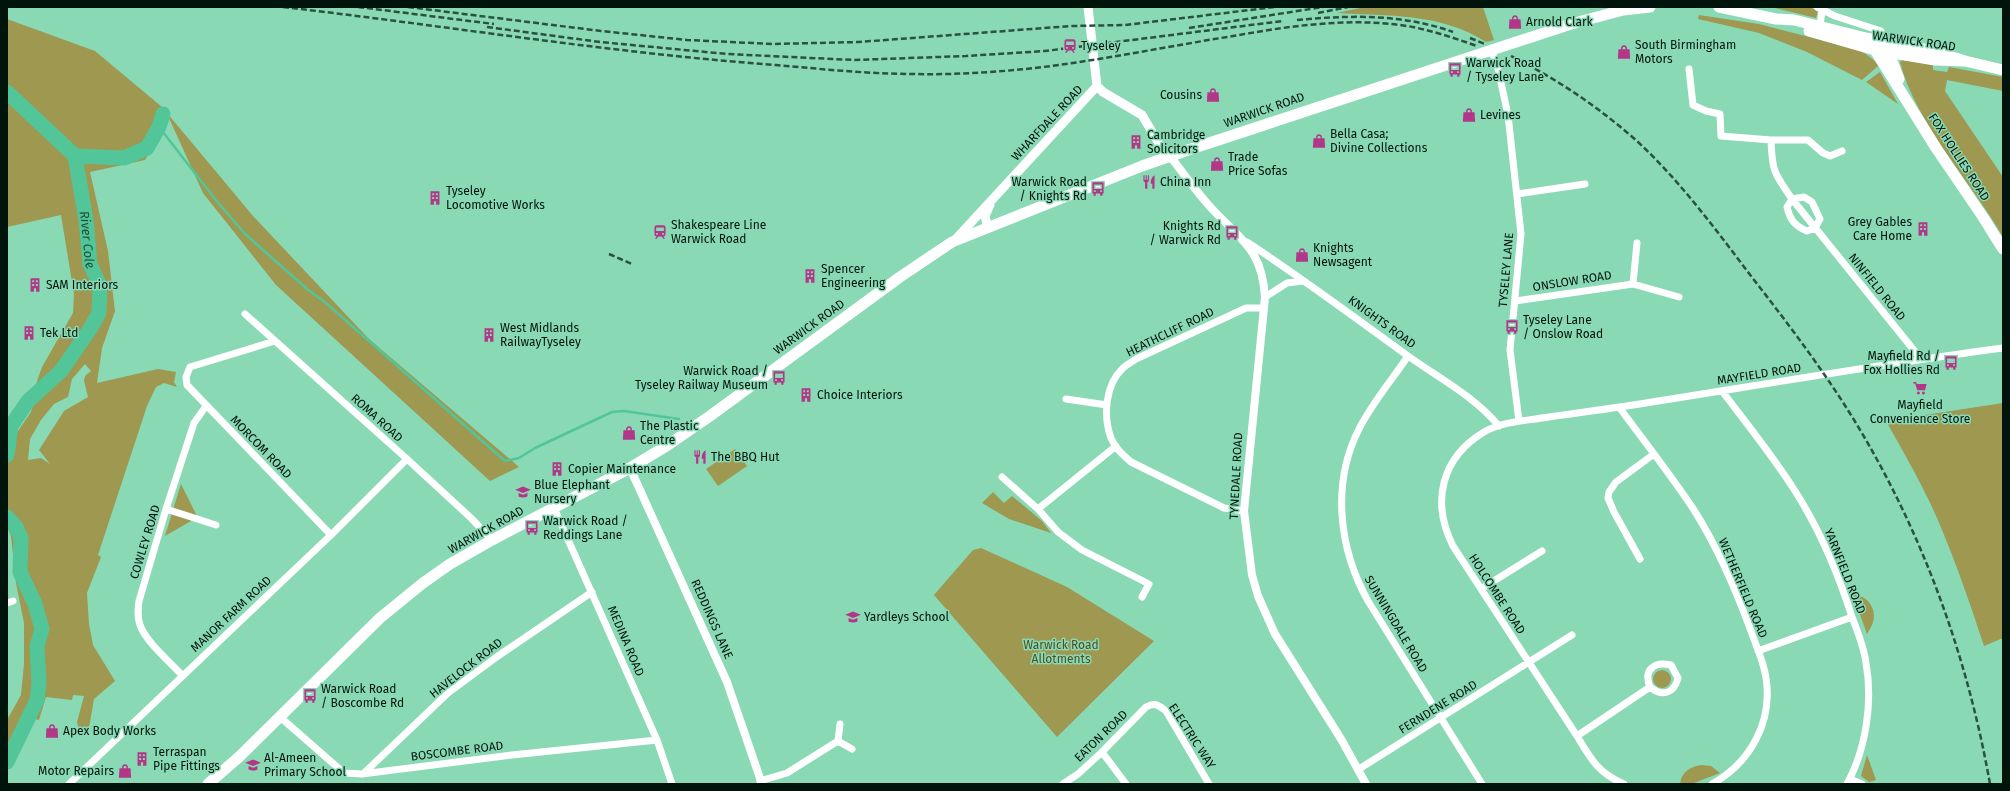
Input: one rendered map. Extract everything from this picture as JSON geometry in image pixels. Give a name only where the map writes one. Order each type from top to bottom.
[{"type":"main road","name":"WHARFDALE ROAD","points":[[952,242],[1097,86],[1088,7]]},
{"type":"main road","name":"WARWICK ROAD","points":[[208,784],[239,757],[355,640],[385,614],[450,564],[492,540],[630,468],[710,416],[881,291],[952,242],[1167,157],[1597,16],[1623,10],[1650,7]]},
{"type":"main road","name":"WARWICK ROAD","points":[[1719,7],[1730,8],[1776,19],[1881,36]]},
{"type":"main road","name":"WARWICK ROAD","points":[[1776,19],[1794,26],[1875,50],[1935,60],[1964,61],[2003,70]]},
{"type":"main road","points":[[1881,36],[1964,61]]},
{"type":"main road","name":"FOX HOLLIES ROAD","points":[[1881,36],[1907,100]]},
{"type":"main road","name":"FOX HOLLIES ROAD","points":[[1875,50],[1936,148],[2003,249]]},
{"type":"main road","points":[[1097,86],[1103,92],[1142,115],[1167,157]]},
{"type":"main road","name":"WHARFDALE ROAD","points":[[988,228],[985,216],[993,199]]},
{"type":"street","name":"WARWICK ROAD","points":[[1820,26],[1819,8],[1881,36]]},
{"type":"street","name":"TYSELEY LANE","points":[[1491,50],[1497,64],[1508,115],[1521,234],[1510,350],[1519,421]]},
{"type":"street","points":[[1688,69],[1693,105],[1706,111],[1720,114],[1721,136],[1771,140],[1808,140],[1830,156],[1842,151]]},
{"type":"street","name":"NINFIELD ROAD","points":[[1771,140],[1772,163],[1775,175],[1792,199],[1920,359]]},
{"type":"street","name":"KNIGHTS ROAD","points":[[1167,157],[1173,160],[1215,212],[1247,242],[1480,406],[1499,426]]},
{"type":"street","points":[[1517,194],[1585,184]]},
{"type":"street","points":[[1804,196],[1812,202],[1820,219],[1815,228],[1807,231],[1796,226],[1789,215],[1787,207],[1792,199],[1804,196]]},
{"type":"street","name":"KNIGHTS ROAD","points":[[1247,242],[1256,257],[1264,277],[1264,308]]},
{"type":"street","points":[[1633,284],[1637,242]]},
{"type":"street","points":[[1265,297],[1287,283],[1303,281]]},
{"type":"street","name":"ONSLOW ROAD","points":[[1515,301],[1633,284],[1679,297]]},
{"type":"street","name":"HEATHCLIFF ROAD","points":[[1244,511],[1224,508],[1205,500],[1131,462],[1116,446],[1109,429],[1107,405],[1114,382],[1123,368],[1136,359],[1246,308],[1264,308]]},
{"type":"street","name":"TYNEDALE ROAD","points":[[1264,308],[1244,511],[1252,575],[1258,596],[1275,634],[1359,769],[1366,784]]},
{"type":"street","name":"ROMA ROAD","points":[[245,314],[407,459],[471,518],[492,540]]},
{"type":"street","name":"MORCOM ROAD","points":[[275,341],[190,367],[186,377],[187,385],[331,535]]},
{"type":"street","name":"MAYFIELD ROAD","points":[[1519,421],[1846,372],[1920,359],[2003,348]]},
{"type":"street","name":"SUNNINGDALE ROAD","points":[[1408,356],[1365,417],[1352,443],[1342,496],[1342,527],[1352,570],[1360,588],[1482,784]]},
{"type":"street","name":"YARNFIELD ROAD","points":[[1722,391],[1776,462],[1810,516],[1825,545],[1863,648],[1869,689],[1863,742],[1849,781]]},
{"type":"street","points":[[1066,398],[1107,405]]},
{"type":"street","name":"COWLEY ROAD","points":[[183,676],[147,636],[140,626],[137,614],[139,601],[166,509],[194,423],[206,406]]},
{"type":"street","name":"WETHERFIELD ROAD","points":[[1619,407],[1680,489],[1707,533],[1734,589],[1758,651],[1766,677],[1767,696],[1761,728],[1755,744],[1734,769],[1712,784]]},
{"type":"street","name":"HOLCOMBE ROAD","points":[[1519,421],[1483,432],[1469,442],[1458,454],[1445,478],[1441,506],[1447,534],[1528,663],[1594,764],[1606,774],[1624,784]]},
{"type":"street","points":[[1038,509],[1116,446]]},
{"type":"street","points":[[1640,558],[1614,512],[1608,498],[1609,492],[1616,482],[1654,454]]},
{"type":"street","name":"MANOR FARM ROAD","points":[[69,784],[331,535],[407,459]]},
{"type":"street","name":"REDDINGS LANE","points":[[630,468],[727,682],[761,782]]},
{"type":"street","points":[[1002,477],[1038,509],[1058,532],[1082,550],[1149,584],[1142,597]]},
{"type":"street","name":"MEDINA ROAD","points":[[554,508],[656,740],[672,784]]},
{"type":"street","points":[[166,509],[216,525]]},
{"type":"street","points":[[1481,589],[1542,551]]},
{"type":"street","name":"HAVELOCK ROAD","points":[[362,774],[448,693],[498,656],[592,592]]},
{"type":"street","points":[[1758,651],[1852,617]]},
{"type":"street","name":"FERNDENE ROAD","points":[[1359,769],[1572,635]]},
{"type":"street","points":[[1662,663],[1671,665],[1678,678],[1676,686],[1671,692],[1659,693],[1650,687],[1647,680],[1648,672],[1654,666],[1662,663]]},
{"type":"street","points":[[1577,736],[1650,687]]},
{"type":"street","name":"EATON ROAD","points":[[1063,784],[1078,774],[1146,707],[1153,704]]},
{"type":"street","name":"ELECTRIC WAY","points":[[1153,704],[1158,704],[1166,711],[1210,784]]},
{"type":"street","name":"BOSCOMBE ROAD","points":[[280,716],[344,773],[362,774],[512,755],[656,740]]},
{"type":"street","points":[[761,782],[788,773],[838,740],[840,724]]},
{"type":"street","points":[[838,740],[852,749]]},
{"type":"street","points":[[1102,752],[1126,784]]},
{"type":"street","points":[[1849,781],[1862,784]]},
{"type":"green space","points":[[1365,7],[1483,7],[1494,40],[1486,42],[1469,33],[1433,21],[1395,16],[1337,13]]},
{"type":"green space","points":[[1771,7],[1810,7],[1818,11],[1816,18]]},
{"type":"green space","points":[[1699,15],[1759,24],[1860,50],[1875,61],[1878,66],[1862,80],[1807,52],[1759,33],[1698,19]]},
{"type":"green space","points":[[7,19],[95,51],[162,107],[253,216],[369,339],[519,467],[490,481],[276,285],[203,193],[169,118],[145,160],[90,172],[108,251],[115,311],[102,348],[97,383],[158,369],[176,372],[174,382],[177,387],[164,383],[156,387],[147,406],[98,555],[101,557],[87,593],[89,624],[93,645],[115,681],[94,699],[89,728],[79,729],[77,722],[84,696],[73,695],[72,700],[46,697],[39,720],[27,717],[23,722],[7,757],[7,720],[21,695],[24,664],[24,623],[16,583],[11,536],[7,526],[7,447],[31,412],[36,384],[42,367],[73,313],[74,294],[61,215],[7,227]],"holes":[[[85,364],[91,371],[85,376],[84,381],[88,397],[64,411],[39,450],[50,464],[41,458],[28,460],[30,439],[41,420],[54,404],[68,397],[72,379]]]},
{"type":"green space","points":[[1902,60],[1933,65],[1933,70],[1947,72],[1949,67],[2003,77],[2003,91],[1947,80],[1945,91],[2003,177],[2003,237],[1931,130],[1907,85],[1900,62]]},
{"type":"green space","points":[[1880,72],[1898,104],[1866,82]]},
{"type":"green space","points":[[2003,403],[2003,638],[1984,646],[1962,582],[1937,518],[1919,481],[1886,421]]},
{"type":"green space","points":[[735,449],[747,466],[718,486],[706,469]]},
{"type":"green space","points":[[181,484],[196,514],[191,521],[165,536]]},
{"type":"green space","points":[[993,492],[1004,503],[1012,496],[1042,521],[1051,533],[1009,519],[982,503]]},
{"type":"green space","name":"Warwick Road Allotments","points":[[981,548],[1067,587],[1154,641],[1057,737],[934,595],[973,550]]},
{"type":"green space","points":[[1853,595],[1863,597],[1867,600],[1874,612],[1873,622],[1867,634]]},
{"type":"green space","points":[[1662,670],[1668,673],[1671,679],[1668,685],[1662,688],[1656,685],[1653,679],[1656,673]]},
{"type":"green space","points":[[1867,755],[1876,780],[1869,782],[1861,776]]},
{"type":"green space","points":[[1702,765],[1711,766],[1720,773],[1694,783],[1680,784],[1682,776],[1687,770]]},
{"type":"waterway","name":"River Cole","points":[[7,92],[75,156],[86,220],[90,264],[100,286],[99,313],[90,329],[61,371],[28,401],[11,426],[7,455]]},
{"type":"waterway","points":[[75,156],[124,158],[147,148],[159,127],[163,114]]},
{"type":"waterway","points":[[159,127],[215,199],[245,234],[307,289],[326,303],[505,461],[519,458],[535,448],[612,412],[624,411],[679,419]]},
{"type":"waterway","name":"River Cole","points":[[7,517],[16,527],[21,538],[20,572],[35,604],[42,629],[37,646],[39,683],[37,700],[7,762]]},
{"type":"railway","points":[[283,7],[653,54],[828,70],[897,74],[972,73],[1028,69],[1087,61],[1276,29],[1320,24],[1363,22],[1407,26],[1434,32],[1477,46]]},
{"type":"railway","points":[[358,7],[494,24]]},
{"type":"railway","points":[[408,7],[687,40],[773,44],[859,42],[1071,26],[1125,25],[1275,7]]},
{"type":"railway","points":[[1189,28],[1323,7]]},
{"type":"railway","points":[[1318,13],[1348,7]]},
{"type":"railway","points":[[1297,20],[1337,17],[1376,17],[1415,22],[1453,32]]},
{"type":"railway","points":[[487,27],[600,42],[727,54],[854,60],[966,56],[1045,51],[1283,21]]},
{"type":"railway","points":[[1470,38],[1485,44]]},
{"type":"railway","points":[[1511,56],[1545,74],[1578,95],[1624,129],[1654,157],[1711,224],[1790,327],[1840,397],[1876,458],[1899,502],[1920,547],[1938,593],[1968,687],[1990,784]]},
{"type":"railway","points":[[609,254],[632,264]]},
{"type":"place","name":"Arnold Clark","points":[[1515,22]]},
{"type":"place","name":"Tyseley","points":[[1070,46]]},
{"type":"place","name":"South Birmingham Motors","points":[[1624,52]]},
{"type":"place","name":"Warwick Road / Tyseley Lane","points":[[1455,70]]},
{"type":"place","name":"Cousins","points":[[1213,95]]},
{"type":"place","name":"Levines","points":[[1469,115]]},
{"type":"place","name":"Bella Casa; Divine Collections","points":[[1319,141]]},
{"type":"place","name":"Cambridge Solicitors","points":[[1136,142]]},
{"type":"place","name":"Trade Price Sofas","points":[[1217,164]]},
{"type":"place","name":"China Inn","points":[[1149,182]]},
{"type":"place","name":"Warwick Road / Knights Rd","points":[[1098,189]]},
{"type":"place","name":"Tyseley Locomotive Works","points":[[435,198]]},
{"type":"place","name":"Grey Gables Care Home","points":[[1923,229]]},
{"type":"place","name":"Shakespeare Line Warwick Road","points":[[660,232]]},
{"type":"place","name":"Knights Rd / Warwick Rd","points":[[1232,233]]},
{"type":"place","name":"Knights Newsagent","points":[[1302,255]]},
{"type":"place","name":"Spencer Engineering","points":[[810,276]]},
{"type":"place","name":"SAM Interiors","points":[[35,285]]},
{"type":"place","name":"Tyseley Lane / Onslow Road","points":[[1512,327]]},
{"type":"place","name":"Tek Ltd","points":[[29,333]]},
{"type":"place","name":"West Midlands RailwayTyseley","points":[[489,335]]},
{"type":"place","name":"Mayfield Rd / Fox Hollies Rd","points":[[1951,363]]},
{"type":"place","name":"Warwick Road / Tyseley Railway Museum","points":[[779,378]]},
{"type":"place","name":"Mayfield Convenience Store","points":[[1920,388]]},
{"type":"place","name":"Choice Interiors","points":[[806,395]]},
{"type":"place","name":"The Plastic Centre","points":[[629,433]]},
{"type":"place","name":"The BBQ Hut","points":[[700,457]]},
{"type":"place","name":"Copier Maintenance","points":[[557,469]]},
{"type":"place","name":"Blue Elephant Nursery","points":[[523,492]]},
{"type":"place","name":"Warwick Road / Reddings Lane","points":[[532,528]]},
{"type":"place","name":"Yardleys School","points":[[853,617]]},
{"type":"place","name":"Warwick Road / Boscombe Rd","points":[[310,696]]},
{"type":"place","name":"Apex Body Works","points":[[52,731]]},
{"type":"place","name":"Terraspan Pipe Fittings","points":[[142,759]]},
{"type":"place","name":"Al-Ameen Primary School","points":[[253,765]]},
{"type":"place","name":"Motor Repairs","points":[[125,771]]}]
